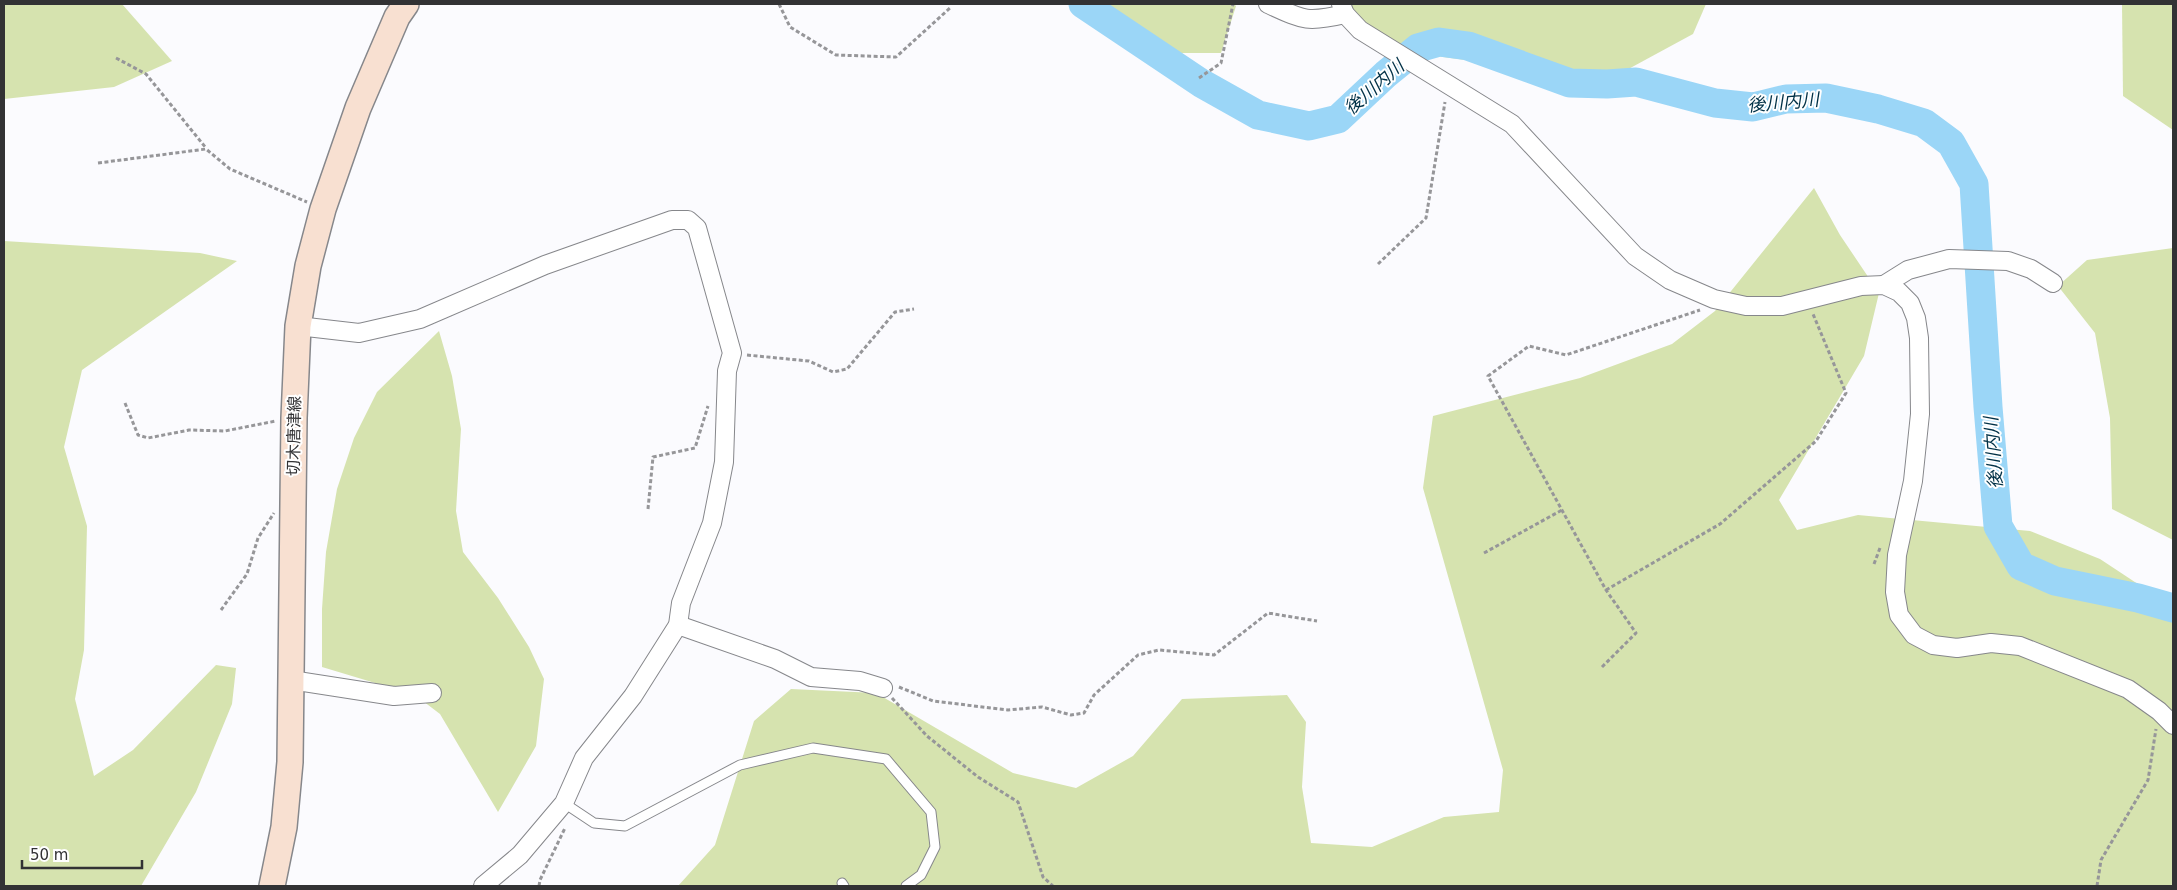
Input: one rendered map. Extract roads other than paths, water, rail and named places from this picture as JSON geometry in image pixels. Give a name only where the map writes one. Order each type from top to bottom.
[{"type":"main road","name":"切木唐津線","points":[[272,886],[285,817],[290,762],[294,418],[298,326],[308,266],[323,209],[358,108],[397,18],[406,4]]},
{"type":"street","points":[[1268,4],[1298,18],[1318,20],[1343,9],[1360,30],[1512,124],[1635,256],[1670,280],[1714,299],[1746,306],[1782,306],[1861,286],[1884,285],[1899,292],[1910,303],[1916,318],[1919,338],[1920,414],[1913,482],[1897,555],[1894,592],[1899,615],[1914,635],[1933,644],[1957,648],[1990,642],[2020,646],[2128,689],[2159,711],[2173,725]]},
{"type":"street","points":[[298,326],[359,333],[420,319],[545,265],[672,220],[688,220],[697,228],[732,353],[727,370],[724,462],[712,523],[681,603],[678,625],[633,696],[584,758],[564,803],[520,856],[483,886]]},
{"type":"street","points":[[1884,285],[1908,270],[1949,259],[2008,261],[2031,269],[2053,283]]},
{"type":"street","points":[[678,625],[775,659],[811,677],[860,680],[883,688]]},
{"type":"street","points":[[291,680],[394,696],[432,693]]},
{"type":"lane","points":[[564,803],[594,822],[625,826],[740,765],[813,748],[886,759],[932,812],[935,848],[921,875],[906,886]]},
{"type":"waterway","name":"後川内川","points":[[1083,4],[1201,83],[1258,115],[1309,126],[1338,119],[1386,74],[1418,48],[1439,42],[1468,46],[1570,83],[1607,84],[1636,82],[1715,103],[1753,107],[1786,99],[1826,98],[1878,109],[1924,123],[1951,143],[1974,184],[1988,407],[1998,526],[2021,566],[2055,581],[2138,598],[2173,608]]}]
